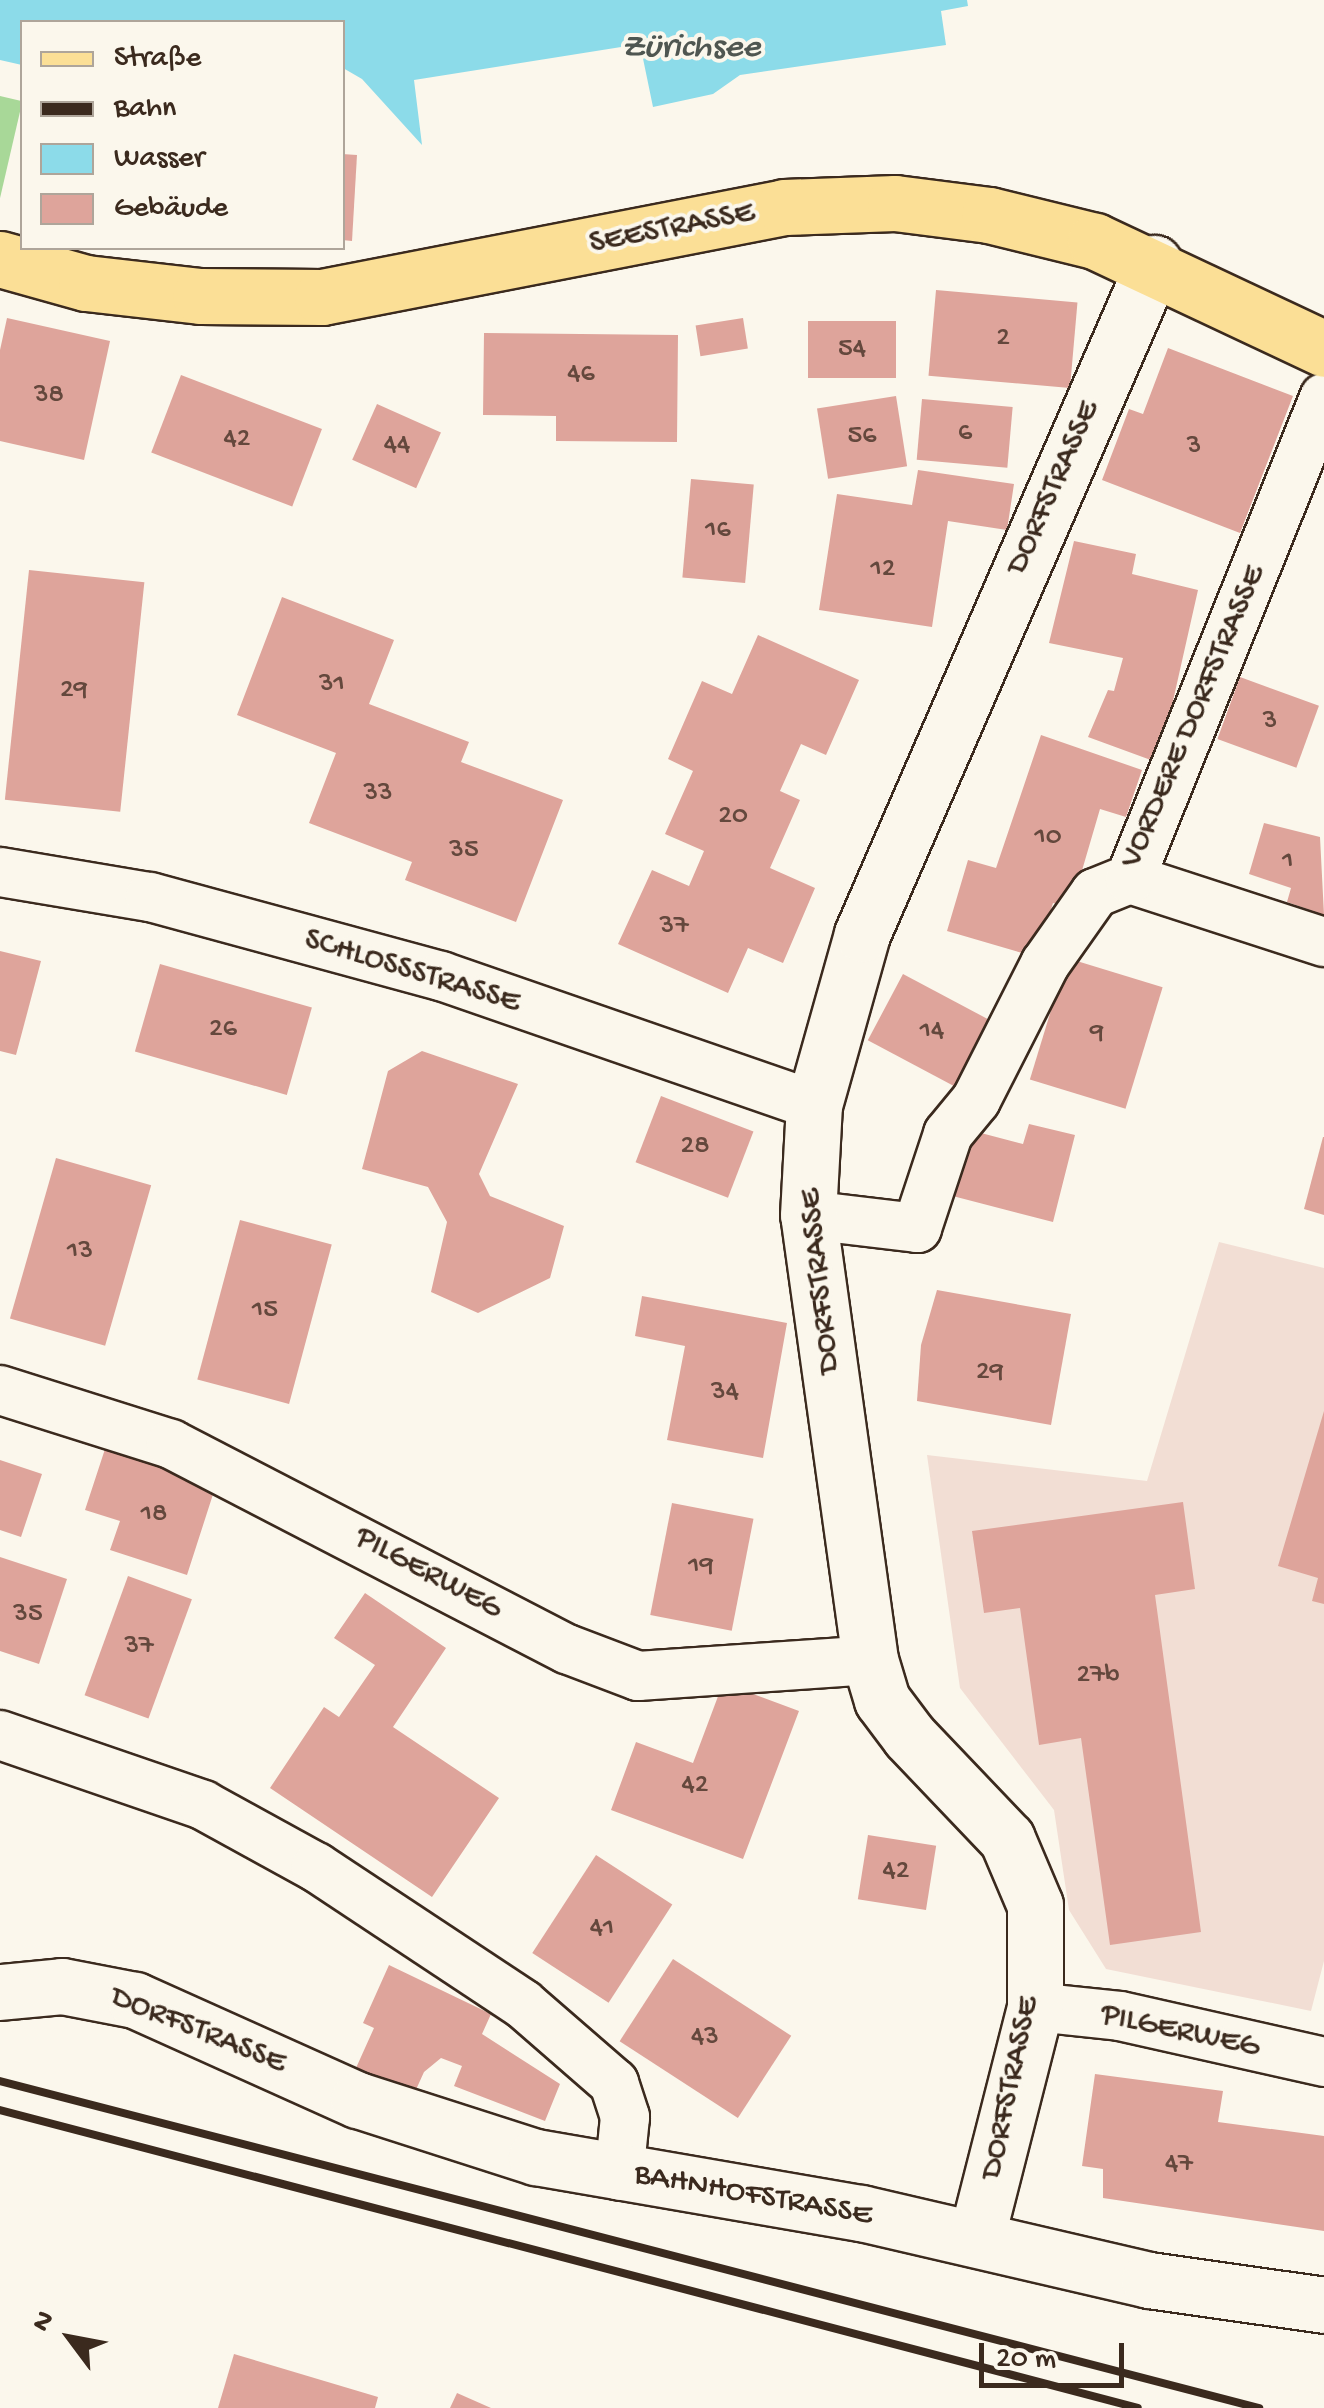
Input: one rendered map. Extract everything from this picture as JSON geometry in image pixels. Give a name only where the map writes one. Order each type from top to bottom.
[{"type":"main road","name":"SEESTRASSE","points":[[0,259],[105,285],[200,296],[322,296],[784,208],[895,203],[989,215],[1095,240],[1154,264],[1324,348]]},
{"type":"street","name":"DORFSTRASSE","points":[[976,2240],[1035,2008],[1036,1905],[1007,1838],[909,1736],[882,1700],[870,1660],[808,1215],[814,1105],[862,934],[1154,264]]},
{"type":"street","name":"VORDERE DORFSTRASSE","points":[[808,1215],[918,1228],[948,1134],[976,1100],[1045,964],[1095,894],[1130,879],[1324,398]]},
{"type":"street","name":"SCHLOSSSTRASSE","points":[[0,872],[150,897],[441,976],[814,1105]]},
{"type":"street","points":[[1130,879],[1324,942]]},
{"type":"street","name":"PILGERWEG","points":[[0,1390],[171,1444],[568,1649],[638,1676],[870,1660]]},
{"type":"street","name":"BAHNHOFSTRASSE","points":[[0,1735],[203,1805],[316,1867],[524,2004],[614,2083],[626,2117],[620,2176],[861,2213],[1150,2280],[1324,2304]]},
{"type":"street","name":"DORFSTRASSE","points":[[0,1992],[62,1986],[124,1996],[358,2100],[478,2142],[620,2176]]},
{"type":"street","name":"PILGERWEG","points":[[1035,2008],[1120,2016],[1324,2062]]},
{"type":"shaded area","points":[[1219,1242],[1324,1268],[1324,1961],[1311,2011],[1106,1969],[1069,1910],[1054,1810],[960,1688],[927,1455],[1147,1481]]},
{"type":"green space","points":[[0,96],[20,101],[20,112],[0,198]]},
{"type":"water","name":"Zürichsee","points":[[0,0],[967,0],[968,6],[941,11],[946,45],[740,75],[713,94],[653,107],[640,44],[414,80],[422,145],[362,79],[345,69],[345,20],[20,20],[20,65],[0,60]]},
{"type":"building","points":[[345,154],[357,155],[352,241],[345,240]]},
{"type":"building","points":[[936,290],[1077,302],[1070,388],[929,376]]},
{"type":"building","points":[[7,318],[110,341],[84,460],[0,441],[0,350]]},
{"type":"building","points":[[743,318],[748,349],[700,356],[696,326]]},
{"type":"building","points":[[808,321],[896,321],[896,378],[808,378]]},
{"type":"building","points":[[484,333],[678,335],[677,442],[556,441],[556,416],[483,415]]},
{"type":"building","points":[[1168,348],[1293,396],[1240,533],[1102,480],[1129,409],[1143,414]]},
{"type":"building","points":[[181,375],[322,429],[292,507],[151,452]]},
{"type":"building","points":[[896,396],[907,466],[828,479],[817,409]]},
{"type":"building","points":[[922,399],[1013,407],[1007,468],[917,460]]},
{"type":"building","points":[[377,404],[441,432],[416,488],[352,460]]},
{"type":"building","points":[[918,470],[1014,484],[1007,530],[948,521],[932,627],[819,610],[837,494],[912,505]]},
{"type":"building","points":[[691,479],[754,484],[745,583],[682,578]]},
{"type":"building","points":[[1074,541],[1136,554],[1132,574],[1198,590],[1159,763],[1088,737],[1108,690],[1114,691],[1123,658],[1049,643]]},
{"type":"building","points":[[29,570],[144,582],[120,812],[5,800]]},
{"type":"building","points":[[282,597],[394,640],[369,704],[469,742],[461,762],[563,800],[516,922],[405,880],[412,862],[309,823],[336,753],[237,715]]},
{"type":"building","points":[[758,635],[859,680],[826,755],[801,744],[780,791],[800,800],[770,868],[815,888],[783,963],[748,948],[728,993],[618,944],[652,870],[689,886],[704,851],[665,834],[693,771],[668,759],[702,681],[732,694]]},
{"type":"building","points":[[1240,677],[1319,706],[1296,768],[1217,739]]},
{"type":"building","points":[[1041,735],[1142,770],[1126,817],[1100,809],[1071,908],[1053,903],[1036,957],[947,931],[968,860],[996,868]]},
{"type":"building","points":[[1264,823],[1320,837],[1324,915],[1287,902],[1291,888],[1249,874]]},
{"type":"building","points":[[0,951],[41,961],[16,1055],[0,1051]]},
{"type":"building","points":[[1067,958],[1163,987],[1125,1109],[1030,1079]]},
{"type":"building","points":[[160,964],[312,1008],[287,1095],[135,1051]]},
{"type":"building","points":[[903,974],[997,1024],[961,1090],[868,1040]]},
{"type":"building","points":[[422,1051],[518,1084],[479,1174],[490,1196],[564,1226],[550,1278],[478,1313],[431,1292],[447,1222],[428,1187],[362,1169],[388,1071]]},
{"type":"building","points":[[661,1096],[753,1131],[728,1198],[636,1162]]},
{"type":"building","points":[[1029,1124],[1075,1135],[1053,1222],[945,1194],[962,1128],[1023,1144]]},
{"type":"building","points":[[1324,1137],[1324,1215],[1304,1209]]},
{"type":"building","points":[[56,1158],[151,1185],[105,1346],[10,1319]]},
{"type":"building","points":[[240,1220],[332,1245],[289,1404],[197,1379]]},
{"type":"building","points":[[937,1290],[1071,1314],[1051,1425],[917,1401],[921,1345]]},
{"type":"building","points":[[642,1296],[787,1323],[763,1458],[667,1440],[685,1346],[635,1336]]},
{"type":"building","points":[[1324,1411],[1324,1604],[1312,1601],[1318,1578],[1278,1566]]},
{"type":"building","points":[[105,1449],[216,1485],[187,1575],[110,1550],[120,1521],[85,1510]]},
{"type":"building","points":[[0,1460],[42,1474],[21,1537],[0,1530]]},
{"type":"building","points":[[1183,1502],[1195,1589],[1155,1595],[1201,1932],[1110,1945],[1081,1738],[1039,1745],[1020,1608],[984,1613],[972,1531]]},
{"type":"building","points":[[672,1503],[753,1519],[732,1631],[650,1615]]},
{"type":"building","points":[[0,1557],[67,1579],[39,1664],[0,1651]]},
{"type":"building","points":[[128,1576],[192,1599],[148,1719],[85,1695]]},
{"type":"building","points":[[365,1593],[446,1648],[393,1727],[499,1798],[432,1897],[270,1788],[324,1707],[339,1717],[375,1665],[334,1638]]},
{"type":"building","points":[[723,1683],[799,1711],[743,1859],[611,1810],[636,1742],[693,1763]]},
{"type":"building","points":[[868,1835],[936,1846],[926,1910],[858,1899]]},
{"type":"building","points":[[596,1855],[672,1905],[609,2003],[532,1953]]},
{"type":"building","points":[[673,1959],[791,2036],[738,2118],[620,2041]]},
{"type":"building","points":[[389,1965],[491,2014],[482,2034],[560,2084],[545,2121],[454,2086],[462,2066],[441,2058],[424,2072],[414,2094],[356,2068],[374,2028],[363,2023]]},
{"type":"building","points":[[1095,2074],[1223,2091],[1218,2122],[1324,2136],[1324,2231],[1103,2198],[1103,2169],[1082,2166]]},
{"type":"building","points":[[234,2354],[378,2397],[375,2408],[218,2408]]},
{"type":"building","points":[[457,2393],[491,2408],[450,2408]]},
{"type":"railway","points":[[0,2081],[1259,2408]]},
{"type":"railway","points":[[0,2110],[1138,2408]]}]
